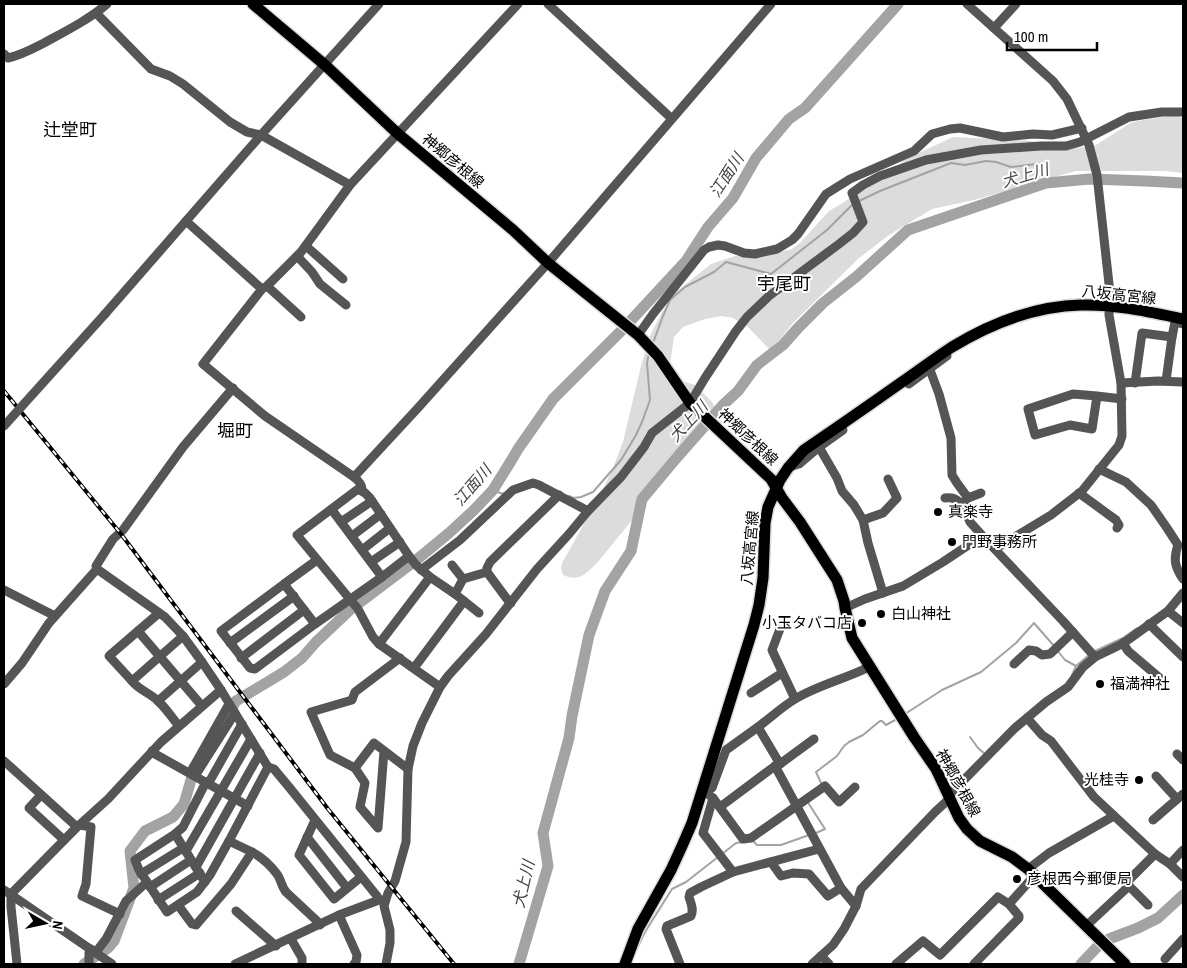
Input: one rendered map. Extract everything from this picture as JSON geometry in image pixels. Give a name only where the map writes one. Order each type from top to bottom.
[{"type":"main road","name":"神郷彦根線","points":[[253,4],[325,65],[397,133],[512,230],[548,263],[638,335],[658,356],[692,405],[774,483],[837,580],[844,601],[852,638],[914,738],[936,769],[949,799],[963,824],[980,841],[1012,857],[1031,872],[1125,964]]},
{"type":"main road","name":"八坂高宮線","points":[[624,964],[638,929],[682,846],[707,789],[759,605],[763,578],[766,512],[774,483],[780,480],[804,450],[951,348],[988,328],[1030,313],[1065,306],[1110,303],[1183,319]]},
{"type":"street","points":[[5,57],[19,56],[31,50],[73,28],[107,4]]},
{"type":"street","points":[[4,426],[379,4]]},
{"type":"street","points":[[362,492],[362,487],[354,477],[265,416],[203,364],[264,288],[306,246],[350,185],[518,4]]},
{"type":"street","points":[[548,4],[671,118]]},
{"type":"street","points":[[354,477],[548,263],[771,4]]},
{"type":"street","points":[[967,4],[1053,81],[1067,100],[1088,142],[1097,175],[1102,206],[1110,303],[1109,315],[1122,400],[1122,436],[1119,444],[1079,493],[1051,515],[995,549]]},
{"type":"street","points":[[994,28],[1016,4]]},
{"type":"street","points":[[96,13],[151,69],[170,76],[183,84],[230,122],[247,132],[261,135],[350,185]]},
{"type":"street","points":[[240,963],[340,915],[382,900],[395,881],[406,842],[408,769],[413,746],[440,687],[486,634],[537,569],[621,477],[644,447],[652,433],[692,405],[732,337],[747,317],[768,296],[839,244],[863,222],[852,193],[880,176],[926,160],[981,150],[1066,146],[1088,142],[1129,117],[1162,112],[1183,112]]},
{"type":"street","points":[[638,335],[704,250],[718,245],[744,253],[755,254],[777,248],[792,240],[798,234],[826,194],[850,179],[914,150],[932,134],[960,128],[1003,137],[1033,134],[1052,136],[1082,128]]},
{"type":"street","points":[[186,221],[301,317]]},
{"type":"street","points":[[306,246],[343,279]]},
{"type":"street","points":[[297,256],[320,284],[346,305]]},
{"type":"street","points":[[1166,381],[1175,322],[1183,324]]},
{"type":"street","points":[[1135,383],[1142,333],[1172,337]]},
{"type":"street","points":[[788,468],[799,464],[930,370],[951,353],[951,348]]},
{"type":"street","points":[[930,370],[939,394],[951,438],[952,475],[965,501],[970,522],[1093,654]]},
{"type":"street","points":[[1121,384],[1166,381],[1183,382]]},
{"type":"street","points":[[5,679],[22,663],[55,616],[97,569],[96,566],[113,540],[123,530],[183,448],[233,388]]},
{"type":"street","points":[[1097,396],[1092,428],[1070,425],[1035,435],[1028,409],[1073,394],[1097,396],[1122,400]]},
{"type":"street","points":[[819,448],[837,478],[842,491],[864,520],[868,543],[883,593]]},
{"type":"street","points":[[1099,469],[1126,482],[1156,510],[1178,546],[1175,562],[1183,580]]},
{"type":"street","points":[[864,520],[884,513],[896,498],[888,479]]},
{"type":"street","points":[[317,560],[221,631],[250,668],[255,669],[315,624],[353,604],[382,577],[460,540],[513,490],[533,483],[588,511]]},
{"type":"street","points":[[440,687],[379,644],[353,604],[297,535],[358,490],[370,498],[415,562],[430,576],[479,613]]},
{"type":"street","points":[[945,498],[965,501],[981,493]]},
{"type":"street","points":[[1079,493],[1116,520],[1119,525],[1117,528]]},
{"type":"street","points":[[510,603],[487,568],[490,562],[559,495]]},
{"type":"street","points":[[341,522],[372,501]]},
{"type":"street","points":[[332,510],[382,577]]},
{"type":"street","points":[[352,536],[381,514]]},
{"type":"street","points":[[362,550],[390,528]]},
{"type":"street","points":[[845,608],[903,586],[982,536]]},
{"type":"street","points":[[371,562],[400,542]]},
{"type":"street","points":[[452,565],[463,579]]},
{"type":"street","points":[[97,569],[173,625],[221,690],[268,767],[274,769],[361,877],[382,900],[390,930],[386,964]]},
{"type":"street","points":[[455,594],[463,579],[488,572]]},
{"type":"street","points":[[379,644],[430,576]]},
{"type":"street","points":[[284,584],[315,624]]},
{"type":"street","points":[[4,590],[55,616]]},
{"type":"street","points":[[812,964],[839,937],[856,906],[864,885],[934,812],[949,799],[951,793],[1015,728],[1068,686],[1093,654],[1123,643],[1168,610],[1183,593]]},
{"type":"street","points":[[230,643],[294,596]]},
{"type":"street","points":[[414,668],[464,601]]},
{"type":"street","points":[[241,658],[304,610]]},
{"type":"street","points":[[1168,610],[1183,623]]},
{"type":"street","points":[[159,613],[109,656],[136,687],[148,692],[158,701],[179,726]]},
{"type":"street","points":[[783,621],[772,650],[795,699]]},
{"type":"street","points":[[1150,624],[1183,657]]},
{"type":"street","points":[[138,631],[202,706]]},
{"type":"street","points":[[1014,664],[1029,650],[1036,650],[1042,655],[1050,654],[1073,632]]},
{"type":"street","points":[[132,682],[182,636]]},
{"type":"street","points":[[1123,643],[1128,651],[1162,680]]},
{"type":"street","points":[[384,751],[378,828],[360,807],[366,783],[355,768],[330,755],[311,712],[352,700],[355,692],[400,658]]},
{"type":"street","points":[[158,701],[202,662]]},
{"type":"street","points":[[855,787],[839,802],[824,786],[751,838],[743,839],[707,789],[726,750],[795,699],[869,666]]},
{"type":"street","points":[[751,693],[782,673]]},
{"type":"street","points":[[7,892],[108,799],[152,751],[221,690]]},
{"type":"street","points":[[193,774],[229,704]]},
{"type":"street","points":[[193,774],[235,713]]},
{"type":"street","points":[[1027,718],[1042,735],[1051,741],[1090,792],[1155,854],[1170,864],[1183,877]]},
{"type":"street","points":[[242,724],[183,827],[135,860],[141,874],[167,912],[197,892],[205,882],[268,767]]},
{"type":"street","points":[[758,727],[778,765],[796,806],[840,888],[856,906]]},
{"type":"street","points":[[720,807],[814,738]]},
{"type":"street","points":[[141,874],[185,850],[251,739]]},
{"type":"street","points":[[355,768],[374,743],[408,769]]},
{"type":"street","points":[[152,751],[248,806]]},
{"type":"street","points":[[158,900],[196,867],[260,754]]},
{"type":"street","points":[[4,761],[79,826],[91,827],[86,884],[82,896],[120,914]]},
{"type":"street","points":[[1153,820],[1180,797],[1156,776]]},
{"type":"street","points":[[41,795],[29,808],[64,840]]},
{"type":"street","points":[[713,798],[703,833],[734,872]]},
{"type":"street","points":[[1009,904],[1031,872],[1049,853],[1112,817],[1113,814]]},
{"type":"street","points":[[315,820],[299,855],[334,899],[361,877]]},
{"type":"street","points":[[175,834],[205,882]]},
{"type":"street","points":[[307,837],[347,888]]},
{"type":"street","points":[[229,841],[258,856],[278,875],[281,886],[286,892],[320,925]]},
{"type":"street","points":[[680,964],[666,929],[667,926],[691,916],[690,893],[734,872],[820,850]]},
{"type":"street","points":[[1170,864],[1183,850]]},
{"type":"street","points":[[178,905],[192,924],[196,925],[231,884],[252,852]]},
{"type":"street","points":[[1148,905],[1129,886],[1128,881],[1155,854]]},
{"type":"street","points":[[771,862],[780,876],[793,873],[809,874],[828,896],[840,888]]},
{"type":"street","points":[[89,964],[89,953],[106,939],[126,901],[148,885],[196,867]]},
{"type":"street","points":[[1086,926],[1129,886]]},
{"type":"street","points":[[7,892],[112,964]]},
{"type":"street","points":[[7,892],[11,907],[17,964]]},
{"type":"street","points":[[896,964],[923,941],[940,955],[998,897],[1009,904],[1019,918],[974,964]]},
{"type":"street","points":[[236,911],[276,946]]},
{"type":"street","points":[[340,915],[357,954],[354,964]]},
{"type":"street","points":[[291,939],[302,958],[302,964]]},
{"type":"street","points":[[1165,959],[1183,940]]},
{"type":"street","points":[[821,956],[829,964]]},
{"type":"shaded area","points":[[1174,115],[1183,118],[1183,173],[1165,171],[1076,171],[974,200],[932,209],[889,235],[859,258],[793,323],[771,351],[748,327],[733,318],[722,316],[705,319],[683,327],[674,337],[670,364],[679,380],[695,385],[712,402],[719,414],[597,563],[582,576],[574,578],[563,575],[562,563],[599,497],[623,442],[650,336],[662,312],[676,292],[711,264],[735,256],[763,257],[790,250],[800,243],[829,211],[876,183],[906,159],[953,137],[1031,141],[1064,150],[1096,145],[1132,122]]},
{"type":"waterway","name":"江面川","points":[[227,716],[236,701],[284,672],[302,658],[351,609],[449,533],[493,490],[518,449],[553,399],[622,330],[686,261],[708,227],[733,198],[756,158],[789,119],[805,108],[898,4]]},
{"type":"waterway","points":[[859,201],[951,163],[965,165],[986,161],[1011,167],[1044,163],[1042,185]]},
{"type":"waterway","name":"犬上川","points":[[519,964],[548,866],[543,833],[569,738],[589,635],[605,591],[631,551],[642,499],[679,455],[738,391],[757,365],[783,345],[823,303],[856,277],[908,230],[1046,183],[1090,179],[1183,183]]},
{"type":"waterway","points":[[653,343],[670,300],[685,287],[714,272],[726,262],[771,274],[827,230],[852,205]]},
{"type":"waterway","points":[[569,496],[574,498],[581,497],[593,492],[621,460],[636,435],[650,400],[647,363],[649,353]]},
{"type":"waterway","points":[[493,490],[504,493]]},
{"type":"waterway","points":[[905,714],[942,690],[981,672],[1016,643],[1034,623],[1054,646]]},
{"type":"waterway","points":[[1093,652],[1123,638],[1137,628]]},
{"type":"waterway","points":[[1057,650],[1065,660],[1076,666]]},
{"type":"waterway","points":[[1072,675],[1076,666],[1089,655]]},
{"type":"waterway","points":[[822,785],[816,772],[837,756],[844,746],[863,735],[880,721],[886,725],[897,719]]},
{"type":"waterway","points":[[970,737],[985,754]]},
{"type":"waterway","name":"江面川","points":[[84,964],[108,948],[114,941],[134,888],[130,851],[145,831],[173,817],[184,804],[195,766]]},
{"type":"waterway","points":[[807,801],[825,829],[816,833]]},
{"type":"waterway","points":[[753,841],[757,845],[781,845],[809,835]]},
{"type":"waterway","points":[[722,854],[736,843],[743,842]]},
{"type":"waterway","points":[[633,957],[645,932],[672,889],[686,882],[718,857]]},
{"type":"waterway","points":[[1109,939],[1158,918],[1183,895]]},
{"type":"waterway","points":[[1081,964],[1098,946]]},
{"type":"railway","points":[[4,391],[121,534],[328,809],[454,964]]},
{"type":"place","name":"真楽寺","points":[[938,512]]},
{"type":"place","name":"門野事務所","points":[[952,542]]},
{"type":"place","name":"白山神社","points":[[881,614]]},
{"type":"place","name":"小玉タバコ店","points":[[862,623]]},
{"type":"place","name":"福満神社","points":[[1100,684]]},
{"type":"place","name":"光桂寺","points":[[1139,780]]},
{"type":"place","name":"彦根西今郵便局","points":[[1017,879]]},
{"type":"district","name":"辻堂町","points":[[70,130]]},
{"type":"district","name":"宇尾町","points":[[784,284]]},
{"type":"district","name":"堀町","points":[[235,431]]}]
